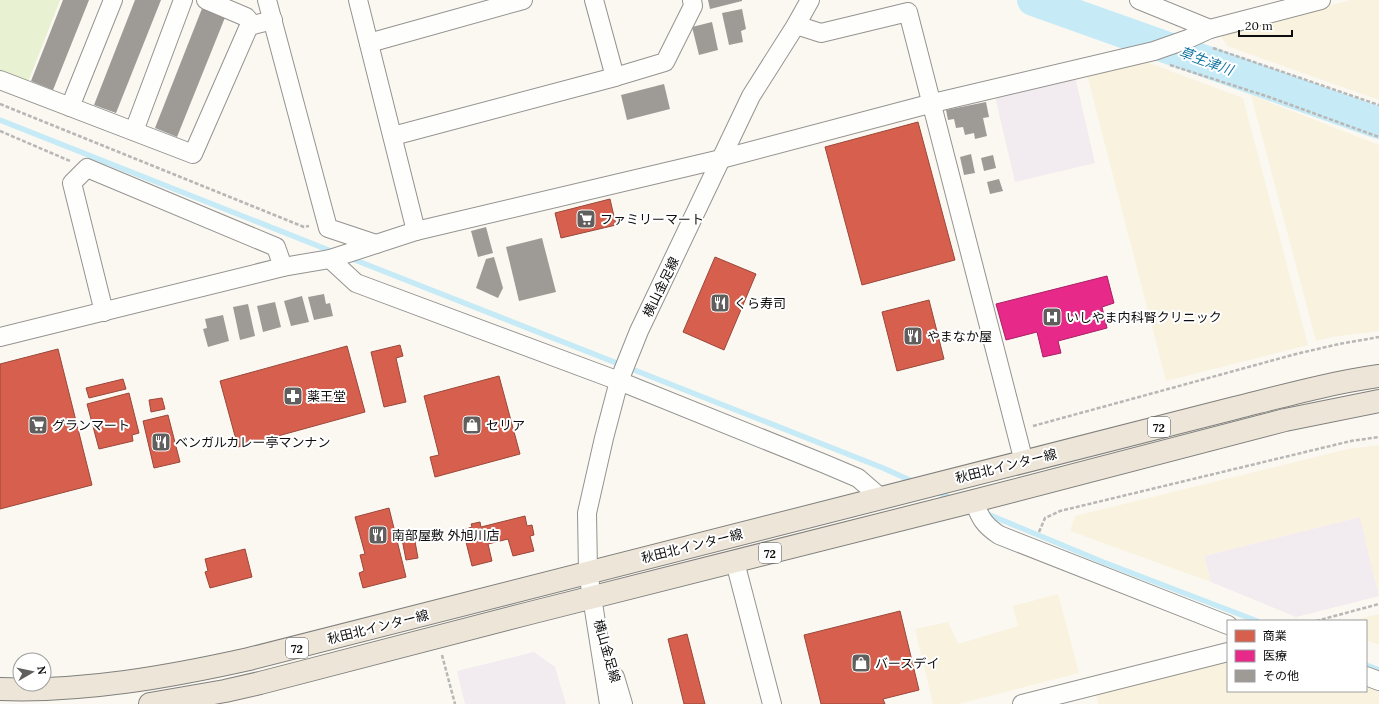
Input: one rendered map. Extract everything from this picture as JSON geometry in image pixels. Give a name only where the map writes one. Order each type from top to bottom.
[{"type":"main road","name":"秋田北インター線","points":[[0,689],[86,686],[127,682],[206,669],[283,651],[1263,401],[1349,381],[1379,376]]},
{"type":"main road","name":"秋田北インター線","points":[[150,704],[225,691],[260,683],[592,597],[948,508],[975,505],[1285,420],[1379,401]]},
{"type":"street","points":[[70,107],[113,0]]},
{"type":"street","points":[[134,131],[183,0]]},
{"type":"street","points":[[206,0],[246,17],[253,25]]},
{"type":"street","points":[[267,0],[328,228],[376,244]]},
{"type":"street","points":[[358,0],[416,231]]},
{"type":"street","points":[[369,43],[523,0]]},
{"type":"street","points":[[594,0],[615,77]]},
{"type":"street","points":[[393,136],[615,77],[665,62],[693,6],[692,0]]},
{"type":"street","name":"横山金足線","points":[[610,704],[588,572],[587,513],[604,438],[620,379],[640,331],[751,96],[810,0]]},
{"type":"street","points":[[1139,0],[1210,29]]},
{"type":"street","points":[[0,337],[283,267],[331,259],[416,231],[720,159],[932,103],[1154,51],[1188,39],[1210,29],[1320,0]]},
{"type":"street","points":[[796,25],[821,33],[908,12],[1017,430],[1024,462]]},
{"type":"street","points":[[0,80],[194,154],[249,26],[272,20]]},
{"type":"street","points":[[104,312],[72,182],[87,168],[276,247],[283,267]]},
{"type":"street","points":[[331,259],[356,283],[620,379],[858,478],[881,498]]},
{"type":"street","points":[[975,505],[988,527],[999,535],[1227,625]]},
{"type":"street","points":[[735,562],[772,704]]},
{"type":"street","name":"横山金足線","points":[[592,597],[623,704]]},
{"type":"street","points":[[1022,704],[1227,652]]},
{"type":"street","points":[[1367,676],[1379,681]]},
{"type":"path","points":[[1188,39],[1379,104]]},
{"type":"path","points":[[1168,64],[1269,97],[1379,137]]},
{"type":"path","points":[[0,104],[304,227],[326,221]]},
{"type":"path","points":[[0,132],[87,168]]},
{"type":"path","points":[[1017,430],[1296,354],[1379,337]]},
{"type":"path","points":[[1042,525],[1045,518],[1060,511],[1351,441],[1379,437]]},
{"type":"path","points":[[1320,620],[1379,604]]},
{"type":"path","points":[[438,637],[454,704]]},
{"type":"shaded area","points":[[1351,0],[1379,0],[1379,100],[1227,46],[1220,34]]},
{"type":"shaded area","points":[[1141,60],[1243,98],[1308,345],[1166,381],[1086,71]]},
{"type":"shaded area","points":[[1075,77],[1095,163],[1015,182],[995,96]]},
{"type":"shaded area","points":[[1251,95],[1379,145],[1379,331],[1332,337],[1316,341]]},
{"type":"shaded area","points":[[1379,445],[1379,596],[1360,517],[1204,556],[1211,582],[1070,531],[1075,516],[1348,449]]},
{"type":"shaded area","points":[[1360,517],[1379,596],[1296,617],[1211,582],[1204,556]]},
{"type":"shaded area","points":[[1058,594],[1079,673],[958,704],[933,704],[915,629],[948,622],[958,644],[1018,626],[1013,606]]},
{"type":"shaded area","points":[[1379,614],[1379,645],[1367,640],[1367,620],[1354,620]]},
{"type":"shaded area","points":[[534,652],[555,667],[566,704],[465,704],[457,671]]},
{"type":"shaded area","points":[[1227,658],[1227,692],[1367,692],[1367,685],[1379,690],[1379,704],[1098,704],[1095,690]]},
{"type":"green space","points":[[0,0],[60,0],[28,82],[0,72]]},
{"type":"building: 商業","points":[[918,122],[955,260],[862,285],[825,147]]},
{"type":"building: 商業","name":"ファミリーマート","points":[[610,199],[616,225],[561,238],[555,213]]},
{"type":"building: 商業","name":"くら寿司","points":[[715,257],[756,274],[724,350],[683,332]]},
{"type":"building: 商業","name":"やまなか屋","points":[[929,300],[944,359],[897,371],[882,312]]},
{"type":"building: 商業","points":[[400,345],[403,356],[396,358],[406,402],[384,407],[371,352]]},
{"type":"building: 商業","name":"薬王堂","points":[[347,346],[365,412],[238,447],[220,381]]},
{"type":"building: 商業","name":"グランマート","points":[[58,349],[92,485],[0,509],[0,364]]},
{"type":"building: 商業","name":"セリア","points":[[499,376],[520,454],[435,477],[430,457],[439,455],[424,396]]},
{"type":"building: 商業","points":[[123,379],[126,389],[89,398],[86,388]]},
{"type":"building: 商業","points":[[129,393],[139,433],[132,435],[133,441],[99,449],[87,404]]},
{"type":"building: 商業","points":[[162,398],[165,409],[151,412],[149,400]]},
{"type":"building: 商業","name":"ベンガルカレー亭マンナン","points":[[168,415],[180,462],[154,468],[143,421]]},
{"type":"building: 商業","name":"南部屋敷 外旭川店","points":[[389,508],[406,577],[363,588],[359,573],[364,571],[360,555],[365,554],[355,517]]},
{"type":"building: 商業","points":[[525,516],[527,526],[532,525],[534,535],[530,536],[534,551],[513,556],[508,539],[488,544],[492,561],[472,566],[463,530],[472,527],[471,524],[480,522],[481,527]]},
{"type":"building: 商業","points":[[414,536],[418,558],[406,560],[402,539]]},
{"type":"building: 商業","points":[[245,549],[252,577],[210,588],[205,572],[208,571],[205,559]]},
{"type":"building: 商業","name":"バースデイ","points":[[900,611],[919,690],[883,699],[885,704],[821,704],[804,635]]},
{"type":"building: 商業","points":[[687,634],[705,704],[684,704],[668,639]]},
{"type":"building: 医療","name":"いしやま内科腎クリニック","points":[[1107,276],[1114,303],[1102,307],[1107,328],[1058,341],[1061,353],[1043,357],[1037,332],[1006,340],[996,304]]},
{"type":"building: その他","points":[[63,0],[89,0],[53,90],[31,81]]},
{"type":"building: その他","points":[[135,0],[161,0],[116,113],[94,105]]},
{"type":"building: その他","points":[[708,0],[742,0],[742,1],[710,9]]},
{"type":"building: その他","points":[[203,6],[226,15],[177,137],[155,128]]},
{"type":"building: その他","points":[[742,9],[746,29],[741,31],[743,42],[729,45],[722,13]]},
{"type":"building: その他","points":[[712,22],[718,50],[699,55],[692,27]]},
{"type":"building: その他","points":[[664,84],[670,109],[627,120],[621,95]]},
{"type":"building: その他","points":[[986,102],[989,117],[983,118],[987,136],[975,139],[974,133],[965,135],[963,127],[956,128],[954,119],[948,120],[946,110]]},
{"type":"building: その他","points":[[971,154],[975,173],[964,175],[960,157]]},
{"type":"building: その他","points":[[993,155],[996,168],[984,171],[981,158]]},
{"type":"building: その他","points":[[999,179],[1003,191],[990,194],[987,182]]},
{"type":"building: その他","points":[[486,227],[493,253],[478,257],[471,231]]},
{"type":"building: その他","points":[[542,238],[556,292],[519,301],[506,247]]},
{"type":"building: その他","points":[[494,257],[503,288],[498,298],[476,288],[486,259]]},
{"type":"building: その他","points":[[324,294],[326,304],[330,303],[333,316],[314,320],[308,297]]},
{"type":"building: その他","points":[[302,296],[309,322],[291,326],[284,301]]},
{"type":"building: その他","points":[[275,302],[281,327],[263,332],[257,306]]},
{"type":"building: その他","points":[[248,304],[255,336],[240,340],[233,307]]},
{"type":"building: その他","points":[[223,315],[229,341],[208,347],[203,329],[207,328],[205,319]]},
{"type":"waterway","name":"草生津川","points":[[1033,0],[1379,123]]},
{"type":"waterway","points":[[0,120],[336,253]]},
{"type":"waterway","points":[[350,258],[883,468],[914,482]]},
{"type":"waterway","points":[[935,491],[953,499]]},
{"type":"waterway","points":[[985,513],[1103,562],[1254,620]]},
{"type":"waterway","points":[[1367,665],[1379,670]]},
{"type":"place","name":"ファミリーマート","points":[[586,219]]},
{"type":"place","name":"くら寿司","points":[[720,303]]},
{"type":"place","name":"いしやま内科腎クリニック","points":[[1052,317]]},
{"type":"place","name":"やまなか屋","points":[[913,336]]},
{"type":"place","name":"薬王堂","points":[[293,396]]},
{"type":"place","name":"グランマート","points":[[38,425]]},
{"type":"place","name":"セリア","points":[[472,425]]},
{"type":"place","name":"ベンガルカレー亭マンナン","points":[[161,442]]},
{"type":"place","name":"南部屋敷 外旭川店","points":[[378,535]]},
{"type":"place","name":"バースデイ","points":[[861,663]]}]
